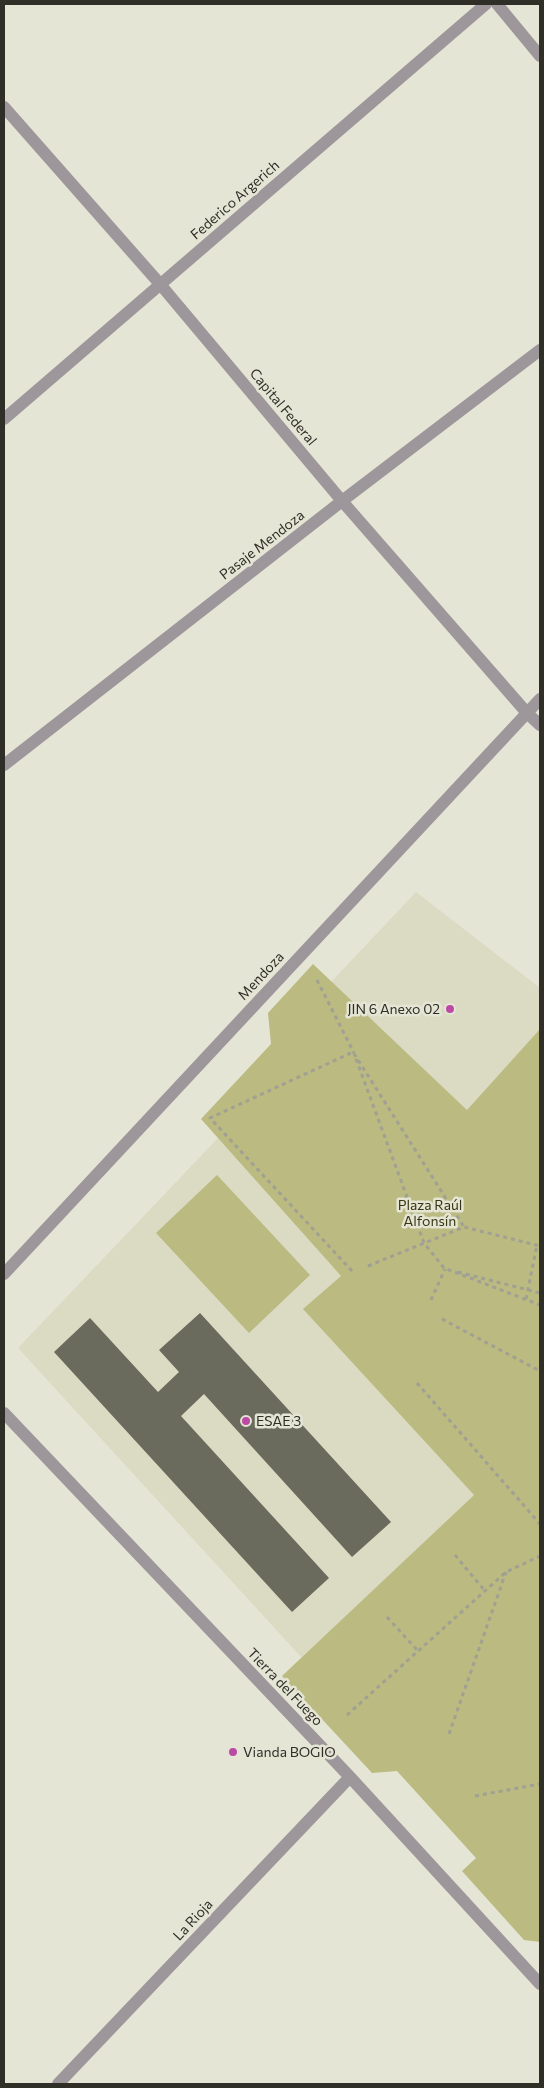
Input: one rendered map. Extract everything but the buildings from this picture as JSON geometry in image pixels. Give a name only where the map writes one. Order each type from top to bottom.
[{"type":"street","name":"Federico Argerich","points":[[4,419],[486,4]]},
{"type":"street","points":[[497,4],[540,56]]},
{"type":"street","name":"Capital Federal","points":[[4,107],[160,284],[342,501],[527,713],[540,725]]},
{"type":"street","name":"Pasaje Mendoza","points":[[4,765],[342,501],[540,350]]},
{"type":"street","name":"Mendoza","points":[[4,1274],[540,699]]},
{"type":"street","name":"Tierra del Fuego","points":[[4,1414],[350,1777],[540,1984]]},
{"type":"street","name":"La Rioja","points":[[58,2084],[350,1777]]},
{"type":"path","points":[[317,980],[353,1052],[464,1227]]},
{"type":"path","points":[[353,1052],[424,1243],[444,1268],[540,1305]]},
{"type":"path","points":[[352,1271],[210,1118],[353,1052]]},
{"type":"path","points":[[368,1266],[464,1227],[539,1246],[526,1299]]},
{"type":"path","points":[[444,1268],[540,1292]]},
{"type":"path","points":[[431,1300],[444,1268]]},
{"type":"path","points":[[442,1319],[540,1371]]},
{"type":"path","points":[[417,1383],[540,1524]]},
{"type":"path","points":[[455,1555],[485,1591]]},
{"type":"path","points":[[347,1715],[506,1572],[540,1556]]},
{"type":"path","points":[[448,1734],[506,1572]]},
{"type":"path","points":[[387,1618],[418,1652]]},
{"type":"path","points":[[475,1796],[540,1784]]},
{"type":"shaded area","name":"JIN 6 Anexo 02","points":[[416,892],[540,988],[540,1029],[467,1110],[331,982]]},
{"type":"shaded area","name":"ESAE 3","points":[[218,1138],[341,1276],[304,1310],[474,1495],[302,1658],[18,1348]]},
{"type":"green space","name":"Plaza Raúl Alfonsín","points":[[313,964],[467,1110],[540,1029],[540,1942],[524,1940],[462,1871],[476,1858],[397,1771],[372,1773],[282,1676],[474,1495],[303,1309],[341,1276],[201,1119],[271,1044],[268,1013]]},
{"type":"green space","points":[[217,1175],[310,1275],[249,1333],[156,1233]]},
{"type":"place","name":"JIN 6 Anexo 02","points":[[450,1009]]},
{"type":"place","name":"ESAE 3","points":[[246,1421]]},
{"type":"place","name":"Vianda BOGIO","points":[[233,1752]]}]
